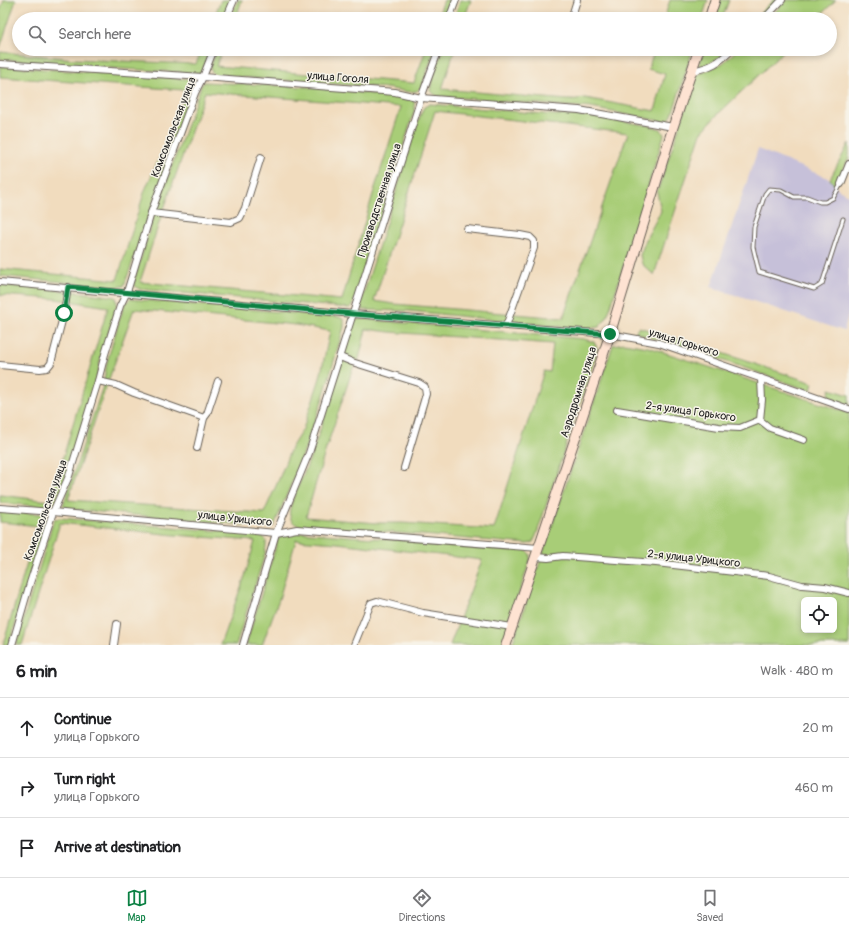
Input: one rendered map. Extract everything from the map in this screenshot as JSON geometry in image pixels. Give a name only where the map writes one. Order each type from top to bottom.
[{"type":"street","points":[[229,12],[234,0]]},
{"type":"street","points":[[452,12],[456,0]]},
{"type":"street","points":[[573,12],[577,0]]},
{"type":"street","points":[[710,12],[713,0]]},
{"type":"street","points":[[771,12],[782,0]]},
{"type":"street","name":"Комсомольская улица","points":[[12,645],[30,583],[54,512],[69,476],[98,381],[104,354],[120,306],[127,292],[151,213],[195,93],[211,56]]},
{"type":"street","name":"Производственная улица","points":[[242,645],[276,533],[309,453],[421,98],[436,56]]},
{"type":"street","name":"Аэродромная улица","points":[[506,645],[610,334],[673,127],[697,56]]},
{"type":"street","points":[[692,71],[710,67],[725,56]]},
{"type":"street","name":"улица Гоголя","points":[[0,64],[203,77],[395,92],[421,98],[579,110],[673,127]]},
{"type":"street","points":[[151,213],[231,222],[240,218],[245,208],[261,157]]},
{"type":"street","points":[[841,184],[849,164]]},
{"type":"street","points":[[467,229],[520,234],[530,237],[534,242],[534,248],[506,326]]},
{"type":"street","name":"улица Горького","points":[[0,282],[127,292],[353,314],[610,334],[659,343],[849,409]]},
{"type":"street","points":[[0,365],[40,369],[47,368],[51,363],[64,313],[68,287]]},
{"type":"street","points":[[340,357],[419,383],[425,387],[426,394],[404,468]]},
{"type":"street","points":[[761,378],[762,400],[760,420],[770,428],[804,440]]},
{"type":"street","points":[[197,448],[204,418],[207,414],[218,380]]},
{"type":"street","points":[[98,381],[116,385],[204,418]]},
{"type":"street","name":"2-я улица Горького","points":[[617,410],[719,427],[740,428],[760,420]]},
{"type":"street","name":"улица Урицкого","points":[[0,508],[276,533],[297,529],[539,548]]},
{"type":"street","name":"2-я улица Урицкого","points":[[536,557],[548,558],[563,556],[596,560],[656,563],[769,576],[802,585],[825,587],[849,592]]},
{"type":"street","points":[[354,645],[371,603],[377,601],[423,613],[512,627]]},
{"type":"street","points":[[114,645],[117,624]]},
{"type":"lane","points":[[841,184],[833,198],[825,202],[820,202],[806,197],[794,197],[781,190],[770,189],[765,194],[754,227],[753,247],[759,272],[814,289],[822,284],[843,219]]},
{"type":"shaded area","points":[[758,149],[830,179],[840,191],[849,195],[849,312],[844,331],[711,287]]},
{"type":"green space","points":[[4,0],[16,0],[0,48],[0,11]]},
{"type":"green space","points":[[221,0],[231,0],[227,12],[216,12]]},
{"type":"green space","points":[[238,0],[242,0],[238,12],[232,12]]},
{"type":"green space","points":[[444,0],[452,0],[448,12],[440,12]]},
{"type":"green space","points":[[460,0],[471,0],[467,12],[456,12]]},
{"type":"green space","points":[[670,0],[708,0],[704,12],[666,12]]},
{"type":"green space","points":[[720,0],[729,0],[725,12],[716,12]]},
{"type":"green space","points":[[773,0],[779,0],[768,12],[761,12]]},
{"type":"green space","points":[[786,0],[836,0],[823,12],[775,12]]},
{"type":"green space","points":[[0,52],[12,53],[12,56],[43,56],[75,59],[196,64],[199,56],[208,56],[201,73],[124,69],[0,59]]},
{"type":"green space","points":[[214,56],[220,56],[216,66],[414,83],[424,56],[433,56],[422,86],[417,91],[409,92],[386,88],[213,74],[210,68]]},
{"type":"green space","points":[[441,56],[453,56],[442,89],[568,100],[585,98],[655,111],[665,74],[648,69],[653,56],[691,56],[672,115],[667,122],[591,108],[437,96],[430,91],[432,80]]},
{"type":"green space","points":[[702,56],[722,56],[701,68],[699,66]]},
{"type":"green space","points":[[730,56],[779,56],[716,116],[701,133],[654,275],[642,264],[640,255],[647,237],[661,211],[657,192],[697,75],[723,63]]},
{"type":"green space","points":[[0,66],[189,79],[192,82],[192,94],[124,286],[115,287],[0,276],[0,269],[117,280],[145,190],[173,127],[183,100],[185,93],[184,90],[0,77]]},
{"type":"green space","points":[[204,82],[308,87],[411,98],[414,101],[415,109],[353,305],[349,308],[139,289],[134,285],[152,221],[201,86]],"holes":[[[205,92],[401,107],[373,194],[342,300],[140,282]]]},
{"type":"green space","points":[[430,104],[555,115],[587,116],[646,125],[661,129],[664,135],[611,306],[606,319],[599,327],[584,329],[410,311],[363,310],[360,305],[424,107]],"holes":[[[435,111],[628,133],[563,318],[374,301]]]},
{"type":"green space","points":[[849,143],[849,158],[835,186],[830,179]]},
{"type":"green space","points":[[0,285],[116,297],[117,304],[100,361],[96,382],[65,480],[54,504],[50,507],[0,503],[0,495],[50,501],[108,307],[56,299],[0,295]]},
{"type":"green space","points":[[130,299],[339,317],[344,319],[344,327],[323,398],[301,460],[274,526],[267,527],[67,509],[63,505],[103,386],[107,362],[125,304]],"holes":[[[134,309],[296,325],[330,331],[320,378],[303,429],[291,448],[264,513],[68,500]]]},
{"type":"green space","points":[[361,319],[584,339],[594,342],[597,348],[596,355],[533,542],[528,544],[309,527],[297,525],[293,522],[290,516],[292,501],[318,435],[355,320]],"holes":[[[366,329],[553,344],[550,372],[544,371],[494,529],[402,523],[377,523],[306,517],[325,452],[353,368],[359,359]]]},
{"type":"green space","points":[[639,327],[813,383],[811,391],[635,332]]},
{"type":"green space","points":[[624,343],[648,347],[849,413],[849,645],[512,645],[613,345]]},
{"type":"green space","points":[[830,389],[849,395],[849,405],[828,398]]},
{"type":"green space","points":[[0,511],[43,514],[47,516],[47,521],[9,645],[3,645],[39,526],[0,522]]},
{"type":"green space","points":[[60,518],[258,534],[262,536],[266,541],[265,554],[236,645],[220,645],[245,576],[255,541],[174,535],[60,523],[22,645],[16,645],[54,519]]},
{"type":"green space","points":[[298,532],[526,550],[530,554],[530,560],[502,645],[450,645],[482,560],[337,543],[296,540],[279,599],[262,645],[246,645],[278,539],[285,534]]},
{"type":"route","points":[[64,313],[68,287],[353,314],[610,334]]}]
